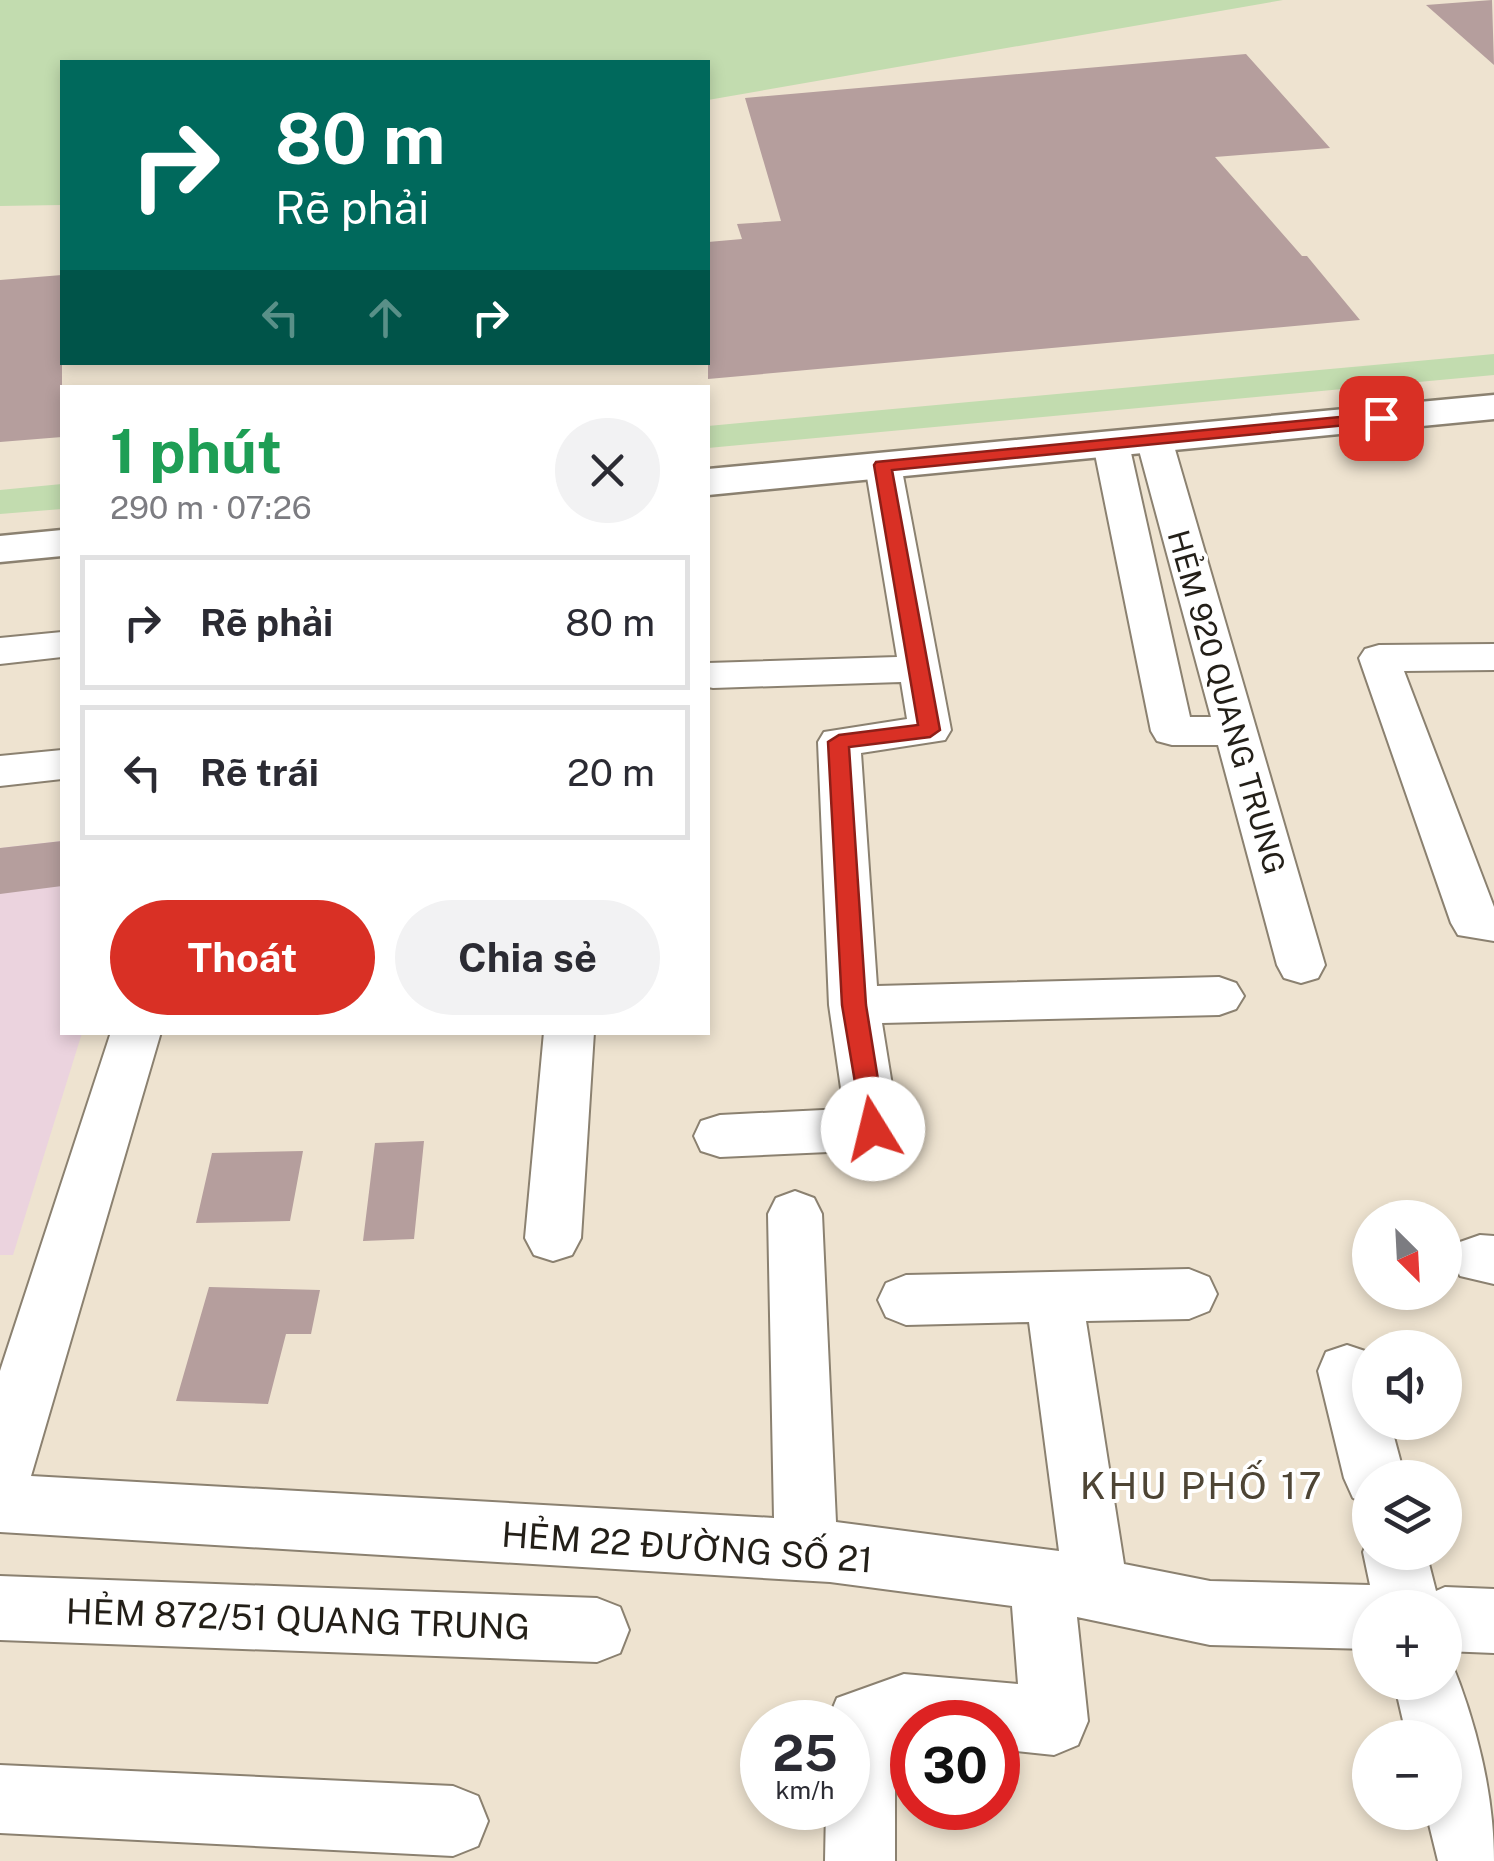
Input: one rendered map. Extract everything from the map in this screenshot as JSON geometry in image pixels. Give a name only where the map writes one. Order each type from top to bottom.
[{"type":"main road","points":[[710,458],[1494,385]]},
{"type":"main road","points":[[710,482],[1494,407]]},
{"type":"main road","points":[[0,524],[60,518]]},
{"type":"main road","points":[[0,549],[60,543]]},
{"type":"street","name":"HẺM 920 QUANG TRUNG","points":[[1154,439],[1301,965]]},
{"type":"street","points":[[1111,444],[1172,732],[1235,731]]},
{"type":"street","points":[[720,1136],[873,1129],[854,1005],[839,742],[930,730],[882,465]]},
{"type":"street","points":[[0,650],[60,646]]},
{"type":"street","points":[[1494,657],[1379,658],[1475,923],[1494,924]]},
{"type":"street","points":[[712,675],[918,668]]},
{"type":"street","points":[[0,771],[60,765]]},
{"type":"street","points":[[854,1005],[1219,996]]},
{"type":"street","points":[[0,1476],[11,1395],[135,1035]]},
{"type":"street","points":[[553,1238],[570,1035]]},
{"type":"street","points":[[796,1214],[806,1550]]},
{"type":"street","points":[[906,1300],[1189,1294]]},
{"type":"street","points":[[860,1861],[861,1722],[904,1707],[1054,1721],[1069,1585],[1054,1298]]},
{"type":"street","points":[[1347,1371],[1370,1460]]},
{"type":"street","name":"HẺM 22 ĐƯỜNG SỐ 21","points":[[0,1503],[806,1550],[1069,1585],[1210,1613],[1352,1617]]},
{"type":"street","name":"HẺM 872/51 QUANG TRUNG","points":[[0,1608],[597,1630]]},
{"type":"street","points":[[1462,1620],[1494,1621]]},
{"type":"street","points":[[0,1799],[453,1822]]},
{"type":"street","points":[[1462,1818],[1473,1861]]},
{"type":"shaded area","points":[[60,841],[60,1035],[81,1035],[13,1255],[0,1255],[0,848]]},
{"type":"green space","points":[[0,0],[1283,0],[710,100],[710,60],[60,60],[60,205],[0,206]]},
{"type":"green space","points":[[1494,354],[1494,375],[710,448],[710,426]]},
{"type":"green space","points":[[60,484],[60,509],[0,514],[0,490]]},
{"type":"building","points":[[1492,0],[1494,65],[1426,5]]},
{"type":"building","points":[[1246,54],[1330,148],[1215,157],[1360,320],[708,379],[710,242],[742,239],[737,224],[781,221],[745,98]]},
{"type":"building","points":[[60,275],[60,437],[0,442],[0,280]]},
{"type":"building","points":[[60,841],[60,886],[0,894],[0,848]]},
{"type":"building","points":[[424,1141],[414,1239],[363,1241],[375,1143]]},
{"type":"building","points":[[303,1151],[290,1221],[196,1223],[212,1153]]},
{"type":"building","points":[[209,1287],[320,1290],[311,1334],[286,1334],[268,1404],[176,1401]]},
{"type":"district","name":"KHU PHỐ 17","points":[[1202,1485]]},
{"type":"route","points":[[873,1129],[854,1005],[839,742],[930,730],[882,465],[1381,418]]}]
